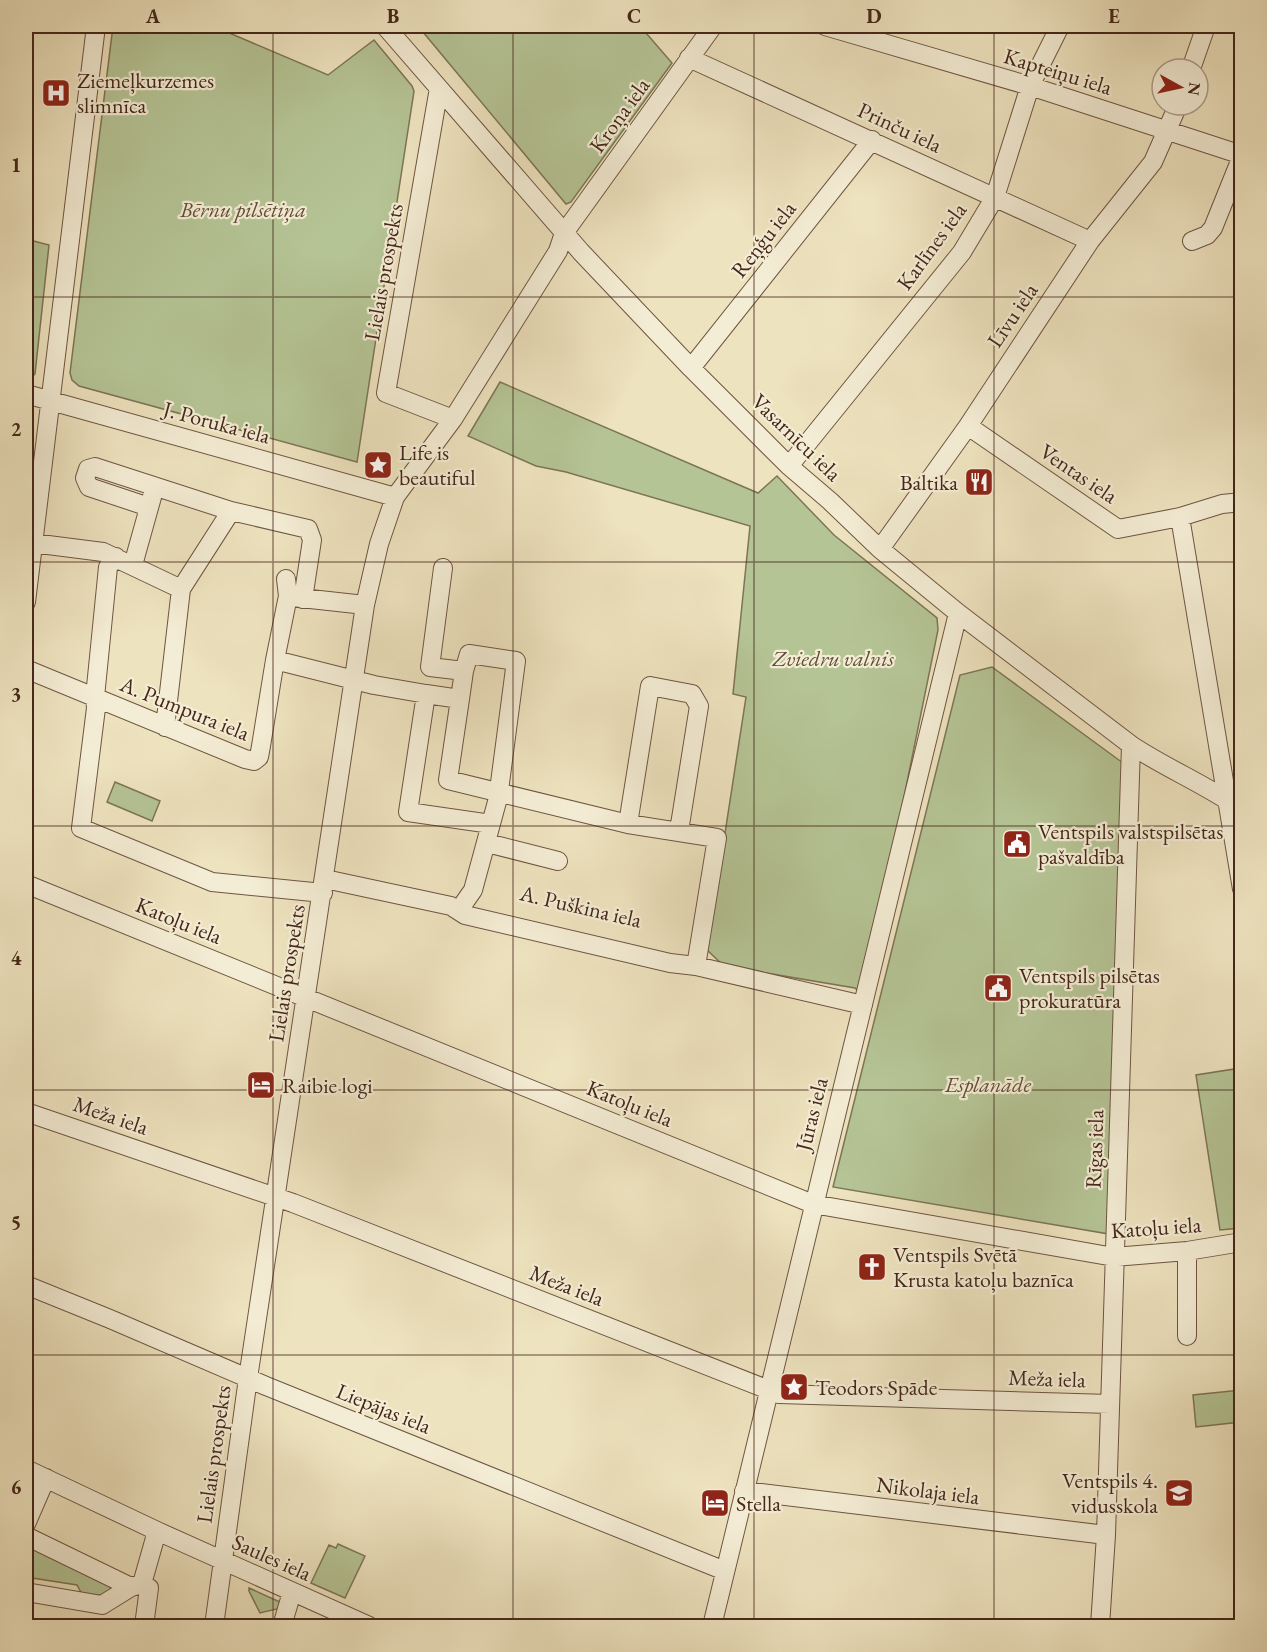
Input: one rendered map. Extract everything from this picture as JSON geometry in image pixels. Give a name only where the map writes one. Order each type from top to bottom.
[{"type":"street","points":[[26,602],[29,546],[96,26]]},
{"type":"street","name":"Vasarnīcu iela","points":[[385,26],[564,233],[789,466],[880,549],[958,613],[1131,745],[1242,810]]},
{"type":"street","name":"Kroņa iela","points":[[564,233],[713,26]]},
{"type":"street","name":"Kapteiņu iela","points":[[825,26],[1030,86],[1242,155]]},
{"type":"street","name":"Karlīnes iela","points":[[789,466],[962,252],[995,197],[1030,86],[1060,26]]},
{"type":"street","points":[[1195,57],[1206,26]]},
{"type":"street","name":"Prinču iela","points":[[689,58],[1090,241]]},
{"type":"street","name":"Lielais prospekts","points":[[439,88],[387,393],[453,419]]},
{"type":"street","name":"Līvu iela","points":[[880,549],[968,426],[1090,241],[1153,162],[1173,117]]},
{"type":"street","name":"Reņģu iela","points":[[692,368],[872,140]]},
{"type":"street","points":[[1192,241],[1207,235],[1213,228],[1242,155]]},
{"type":"street","name":"Lielais prospekts","points":[[214,1626],[248,1378],[365,605],[379,544],[395,497],[453,419],[558,251],[564,233]]},
{"type":"street","name":"J. Poruka iela","points":[[26,394],[395,497]]},
{"type":"street","name":"Ventas iela","points":[[968,426],[1118,529],[1180,517],[1222,504],[1242,502]]},
{"type":"street","points":[[149,507],[88,487],[85,478],[88,469],[95,467],[231,511],[308,529],[312,540],[292,591],[275,660],[354,680],[460,699]]},
{"type":"street","points":[[133,565],[155,487]]},
{"type":"street","points":[[165,726],[181,589],[231,511]]},
{"type":"street","points":[[1180,517],[1242,890]]},
{"type":"street","points":[[29,546],[48,545],[103,552],[181,589]]},
{"type":"street","points":[[95,697],[108,567],[116,557]]},
{"type":"street","points":[[443,568],[430,667],[464,671]]},
{"type":"street","points":[[292,591],[365,605]]},
{"type":"street","name":"Jūras iela","points":[[712,1626],[958,613]]},
{"type":"street","points":[[458,905],[474,890],[487,843],[499,792],[516,661],[469,654],[464,671],[448,780],[499,792],[628,824],[717,838],[696,966]]},
{"type":"street","name":"A. Pumpura iela","points":[[26,669],[254,761],[259,756],[275,660]]},
{"type":"street","points":[[628,824],[650,686],[692,694],[699,706],[679,831]]},
{"type":"street","points":[[426,694],[408,812],[491,824]]},
{"type":"street","name":"A. Puškina iela","points":[[95,697],[96,708],[81,828],[212,882],[324,886],[458,905],[672,952],[696,966],[863,1005]]},
{"type":"street","name":"Rīgas iela","points":[[1100,1626],[1106,1535],[1131,745]]},
{"type":"street","points":[[487,843],[558,861]]},
{"type":"street","name":"Katoļu iela","points":[[26,884],[813,1204],[1114,1257],[1187,1251],[1242,1242]]},
{"type":"street","name":"Meža iela","points":[[26,1112],[276,1197],[779,1394],[1110,1404]]},
{"type":"street","points":[[1187,1251],[1187,1336]]},
{"type":"street","name":"Liepājas iela","points":[[26,1285],[248,1378],[725,1571]]},
{"type":"street","name":"Saules iela","points":[[26,1469],[222,1561],[369,1626]]},
{"type":"street","points":[[26,1524],[46,1479]]},
{"type":"street","name":"Nikolaja iela","points":[[744,1491],[1106,1535]]},
{"type":"street","points":[[26,1592],[102,1605],[137,1586],[157,1531]]},
{"type":"street","points":[[26,1536],[137,1586],[149,1588],[144,1626]]},
{"type":"street","points":[[282,1626],[292,1592]]},
{"type":"green space","name":"Bērnu pilsētiņa","points":[[113,26],[213,26],[328,75],[374,40],[412,86],[414,91],[357,462],[79,386],[72,380],[70,373]]},
{"type":"green space","points":[[430,26],[640,26],[672,63],[571,202],[566,204],[423,32]]},
{"type":"green space","points":[[26,239],[49,245],[35,374],[31,378],[26,377]]},
{"type":"green space","name":"Zviedru valnis","points":[[500,382],[758,493],[777,476],[834,535],[937,618],[938,630],[881,910],[858,991],[855,988],[724,966],[707,950],[746,697],[733,694],[750,526],[566,472],[536,466],[468,436]]},
{"type":"green space","name":"Esplanāde","points":[[992,667],[1123,763],[1109,1234],[833,1187],[960,675]]},
{"type":"green space","points":[[115,782],[160,801],[152,821],[107,802]]},
{"type":"green space","points":[[1241,1068],[1241,1228],[1220,1230],[1196,1075]]},
{"type":"green space","points":[[1241,1390],[1241,1422],[1196,1427],[1193,1395]]},
{"type":"green space","points":[[26,1543],[112,1585],[107,1597],[83,1596],[77,1585],[26,1577]]},
{"type":"green space","points":[[338,1544],[365,1556],[345,1598],[311,1583],[329,1545],[336,1548]]},
{"type":"green space","points":[[249,1588],[282,1603],[281,1608],[260,1613]]},
{"type":"place","name":"Ziemeļkurzemes slimnīca","points":[[56,93]]},
{"type":"place","name":"Life is beautiful","points":[[378,465]]},
{"type":"place","name":"Baltika","points":[[979,482]]},
{"type":"place","name":"Ventspils valstspilsētas pašvaldība","points":[[1017,844]]},
{"type":"place","name":"Ventspils pilsētas prokuratūra","points":[[998,988]]},
{"type":"place","name":"Raibie logi","points":[[261,1085]]},
{"type":"place","name":"Ventspils Svētā Krusta katoļu baznīca","points":[[872,1267]]},
{"type":"place","name":"Teodors Spāde","points":[[794,1387]]},
{"type":"place","name":"Ventspils 4. vidusskola","points":[[1179,1493]]},
{"type":"place","name":"Stella","points":[[715,1503]]}]
